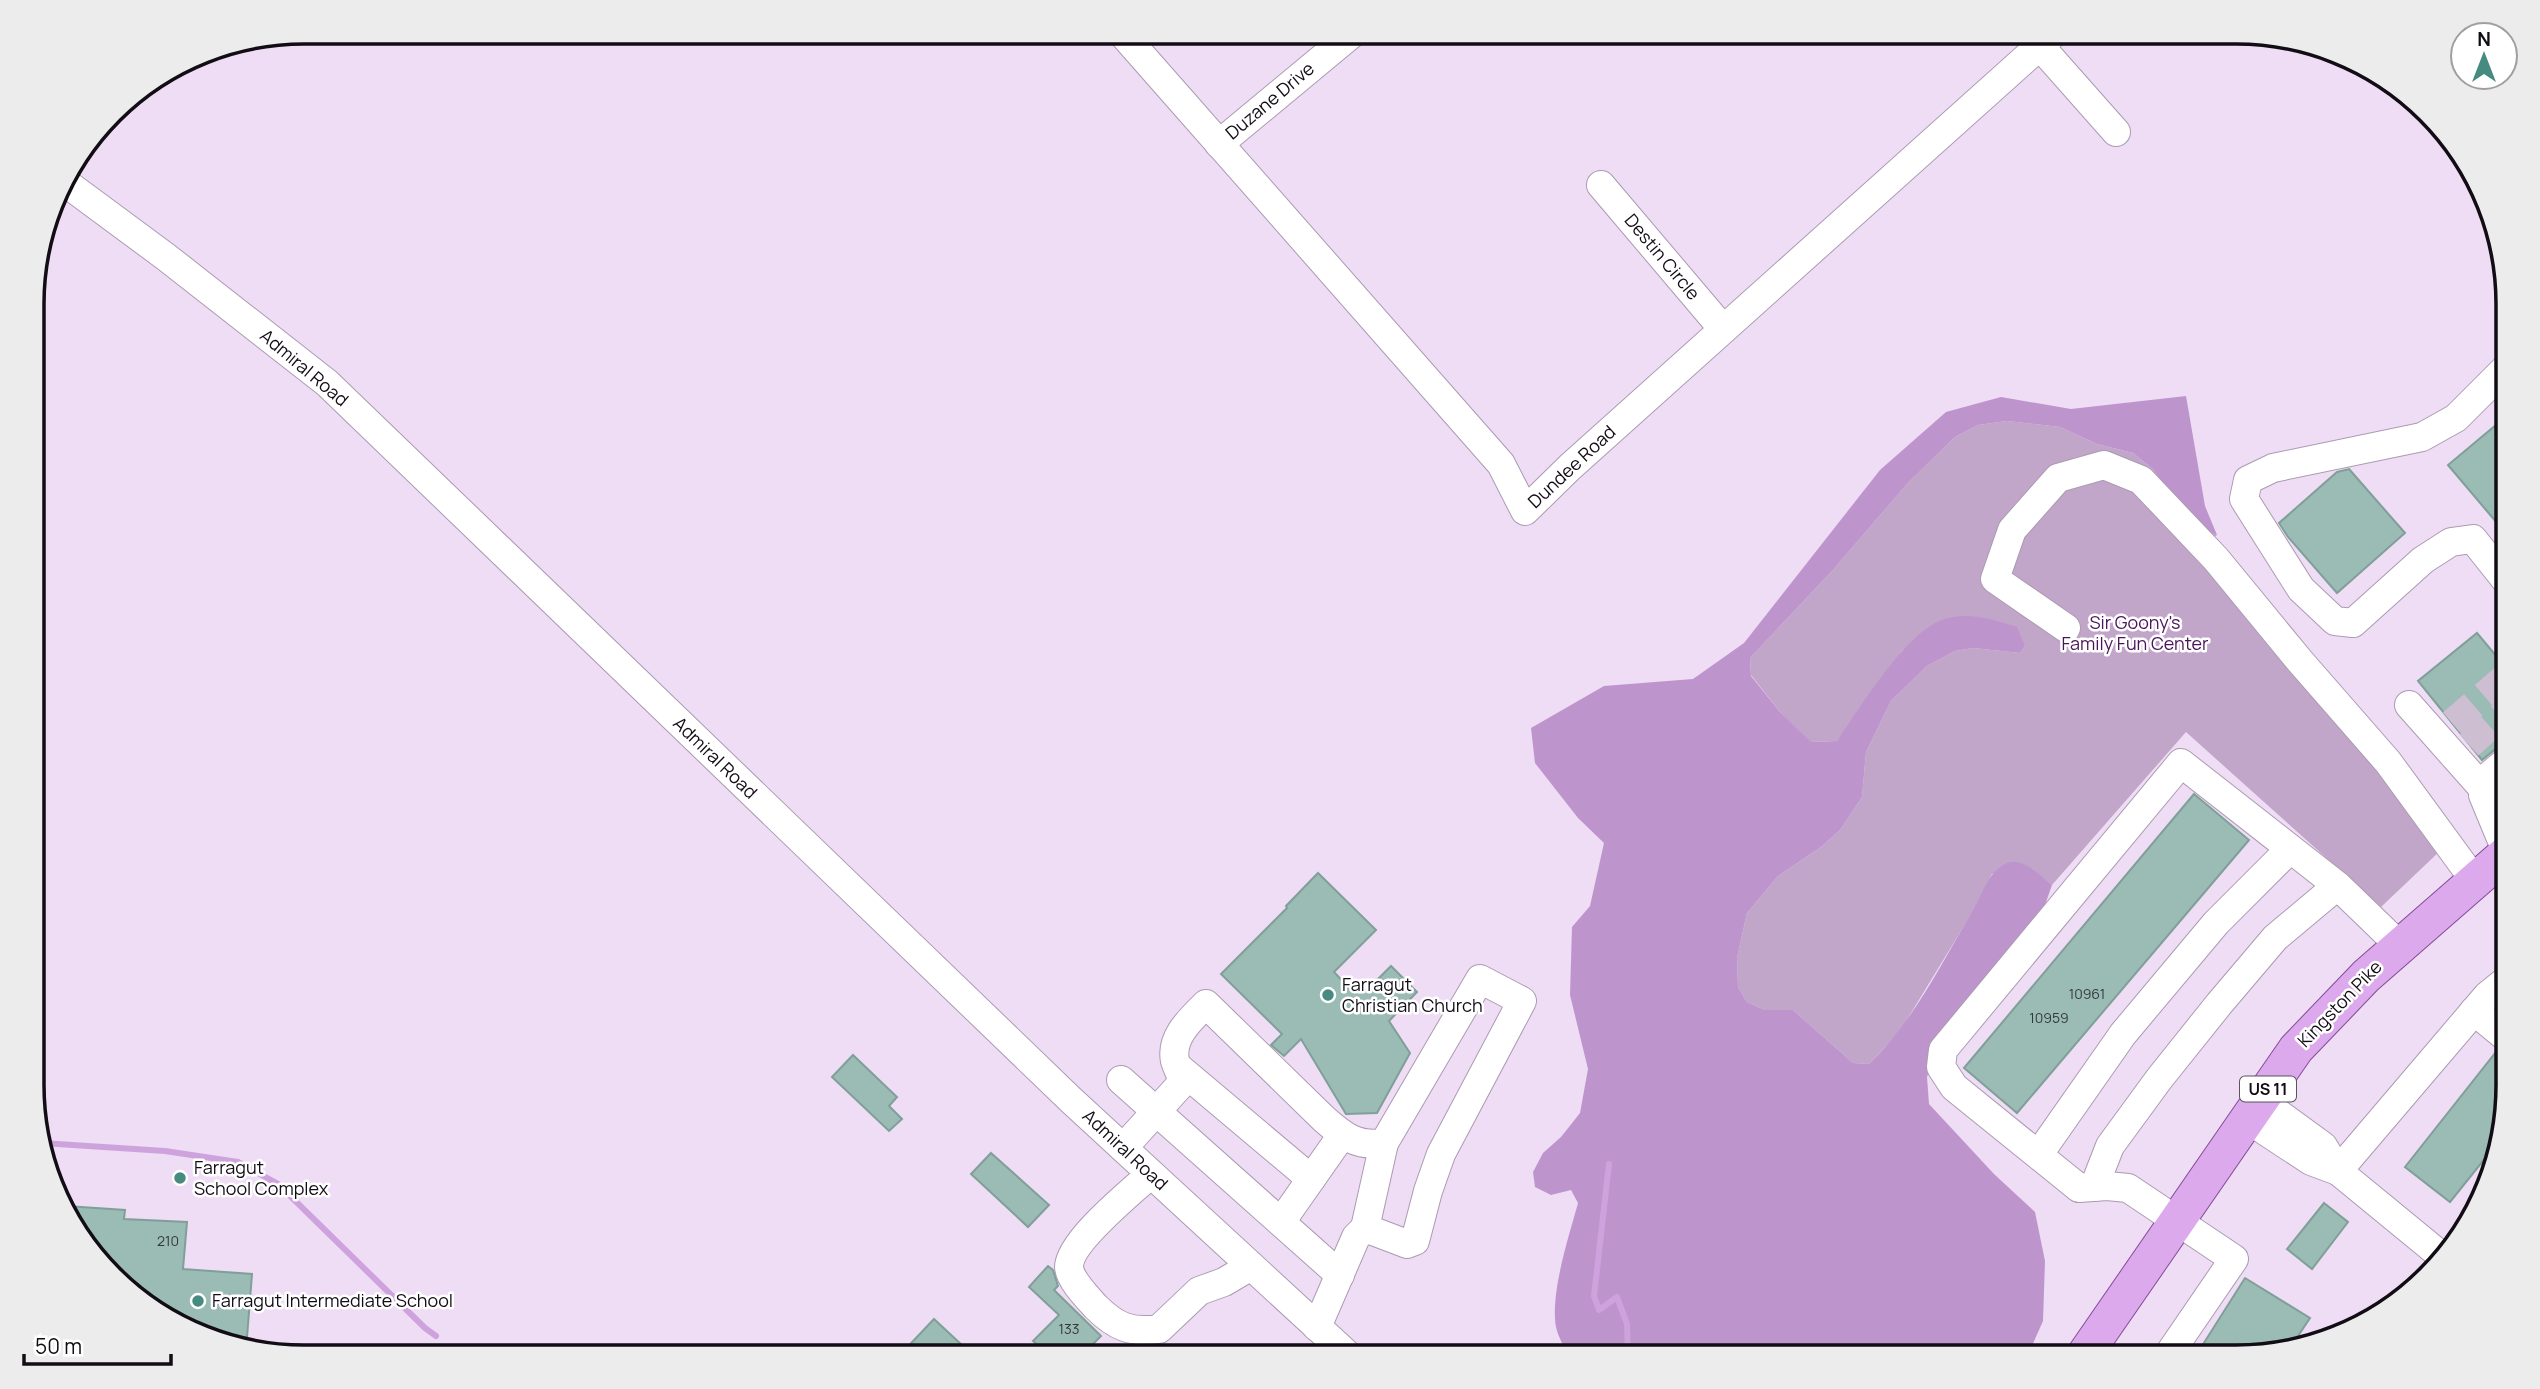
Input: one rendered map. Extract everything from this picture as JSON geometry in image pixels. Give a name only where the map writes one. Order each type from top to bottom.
[{"type":"main road","name":"Kingston Pike","points":[[2097,1345],[2176,1221],[2296,1049],[2399,945],[2496,864]]},
{"type":"street","name":"Dundee Road","points":[[1132,44],[1501,464],[1525,511],[1570,467],[2040,44]]},
{"type":"street","name":"Duzane Drive","points":[[1219,144],[1340,44]]},
{"type":"street","points":[[2051,44],[2116,132]]},
{"type":"street","name":"Destin Circle","points":[[1601,186],[1723,329]]},
{"type":"street","name":"Admiral Road","points":[[72,187],[327,383],[1123,1149],[1337,1345]]},
{"type":"street","points":[[2496,378],[2456,418],[2422,437],[2273,468],[2248,480],[2244,499],[2301,589],[2335,621],[2353,623],[2423,561],[2451,542],[2473,540],[2496,568]]},
{"type":"street","points":[[2066,628],[1995,579],[2012,530],[2058,478],[2104,465],[2141,480],[2216,559],[2388,762],[2496,858]]},
{"type":"street","points":[[2409,705],[2453,740],[2479,784],[2494,782]]},
{"type":"street","points":[[2175,1345],[2234,1259],[2128,1188],[2079,1188],[1954,1087],[1941,1066],[1944,1051],[2181,763],[2337,886],[2399,945]]},
{"type":"street","points":[[2494,782],[2483,795],[2496,849]]},
{"type":"street","points":[[2039,1154],[2123,1034],[2216,923],[2290,849]]},
{"type":"street","points":[[2094,1187],[2110,1146],[2219,1004],[2275,938],[2337,886]]},
{"type":"street","points":[[1317,1327],[1356,1237],[1365,1228],[1384,1143],[1480,979],[1522,1001],[1441,1154],[1415,1241],[1407,1244],[1365,1228]]},
{"type":"street","points":[[2338,1171],[2496,989]]},
{"type":"street","points":[[1123,1149],[1183,1082],[1175,1060],[1177,1043],[1183,1028],[1206,1004],[1342,1135],[1367,1146],[1384,1143]]},
{"type":"street","points":[[2474,1011],[2496,1029]]},
{"type":"street","points":[[1178,1067],[1311,1179]]},
{"type":"street","points":[[1121,1080],[1340,1275]]},
{"type":"street","points":[[2253,1109],[2311,1161],[2338,1171],[2436,1251]]},
{"type":"street","points":[[1281,1222],[1342,1135]]},
{"type":"street","points":[[1151,1174],[1102,1218],[1077,1247],[1070,1262],[1069,1269],[1075,1281],[1097,1307],[1126,1329],[1159,1329],[1199,1291],[1224,1282],[1251,1266]]},
{"type":"green space","name":"Sir Goony's Family Fun Center","points":[[2007,421],[2060,427],[2097,444],[2133,453],[2153,469],[2172,500],[2202,530],[2217,535],[2205,544],[2441,850],[2381,907],[2186,732],[2052,885],[2032,869],[1992,874],[1978,903],[1900,1031],[1869,1064],[1853,1063],[1793,1010],[1765,1010],[1747,1002],[1738,987],[1737,958],[1747,913],[1778,876],[1821,847],[1841,829],[1862,797],[1866,752],[1891,701],[1927,666],[1955,651],[1973,648],[2020,653],[2025,646],[1903,650],[1837,741],[1810,742],[1780,712],[1751,675],[1750,658],[1832,571],[1907,484],[1955,437],[1978,425]]},
{"type":"shaded area","points":[[2186,396],[2205,506],[2217,535],[2202,530],[2172,500],[2153,469],[2133,453],[2097,444],[2060,427],[2007,421],[1978,425],[1955,437],[1907,484],[1832,571],[1750,658],[1751,676],[1780,712],[1811,742],[1837,741],[1886,670],[1917,636],[1933,624],[1957,616],[1992,619],[2017,627],[2025,646],[2020,653],[1973,648],[1955,651],[1927,666],[1891,701],[1866,752],[1862,797],[1841,829],[1821,847],[1778,876],[1747,913],[1737,958],[1738,987],[1747,1002],[1765,1010],[1793,1010],[1853,1063],[1869,1064],[1913,1011],[1976,906],[1989,879],[1999,868],[2011,862],[2024,864],[2052,885],[2045,905],[1940,1040],[1927,1077],[1929,1104],[1994,1174],[2035,1212],[2045,1261],[2043,1321],[2032,1345],[1563,1345],[1556,1327],[1556,1298],[1561,1265],[1578,1203],[1571,1190],[1551,1195],[1535,1187],[1533,1172],[1543,1153],[1561,1137],[1580,1113],[1588,1069],[1570,995],[1572,927],[1590,906],[1604,843],[1578,818],[1535,763],[1531,728],[1604,686],[1693,679],[1744,643],[1880,470],[1946,412],[2001,397],[2071,409]]},
{"type":"building","points":[[2496,425],[2496,522],[2448,465]]},
{"type":"building","points":[[2349,469],[2405,533],[2337,593],[2279,523],[2337,472]]},
{"type":"building","points":[[2477,633],[2496,656],[2496,749],[2482,760],[2418,681]]},
{"type":"building","points":[[2194,794],[2249,840],[2017,1113],[1964,1068]]},
{"type":"building","name":"Farragut Christian Church","points":[[1318,873],[1376,930],[1334,972],[1350,989],[1368,989],[1391,966],[1417,992],[1389,1021],[1410,1053],[1377,1113],[1346,1114],[1301,1039],[1284,1056],[1271,1045],[1282,1034],[1221,974]]},
{"type":"building","points":[[2496,1052],[2496,1102],[2485,1158],[2450,1202],[2405,1167]]},
{"type":"building","points":[[853,1055],[897,1097],[889,1106],[902,1119],[889,1131],[832,1077]]},
{"type":"building","points":[[991,1153],[1049,1205],[1028,1227],[971,1174]]},
{"type":"building","points":[[2324,1203],[2348,1222],[2312,1269],[2287,1249]]},
{"type":"building","points":[[75,1207],[125,1210],[124,1219],[187,1222],[183,1269],[252,1274],[247,1338],[204,1325],[159,1301],[132,1281],[108,1257]]},
{"type":"building","points":[[1048,1266],[1053,1270],[1058,1286],[1054,1290],[1101,1336],[1092,1345],[1038,1345],[1033,1341],[1059,1315],[1029,1287]]},
{"type":"building","points":[[2245,1278],[2310,1318],[2299,1337],[2253,1345],[2203,1345]]},
{"type":"building","points":[[934,1319],[962,1345],[909,1345]]},
{"type":"waterway","points":[[51,1144],[165,1151],[238,1162],[278,1184],[436,1336]]},
{"type":"waterway","points":[[1609,1164],[1594,1296],[1599,1310],[1617,1297],[1627,1324],[1628,1345]]},
{"type":"tunnel","points":[[2452,723],[2496,685]]},
{"type":"tunnel","points":[[2469,745],[2496,721]]},
{"type":"place","name":"Farragut Christian Church","points":[[1328,995]]},
{"type":"place","name":"Farragut School Complex","points":[[180,1178]]},
{"type":"place","name":"Farragut Intermediate School","points":[[198,1301]]}]
